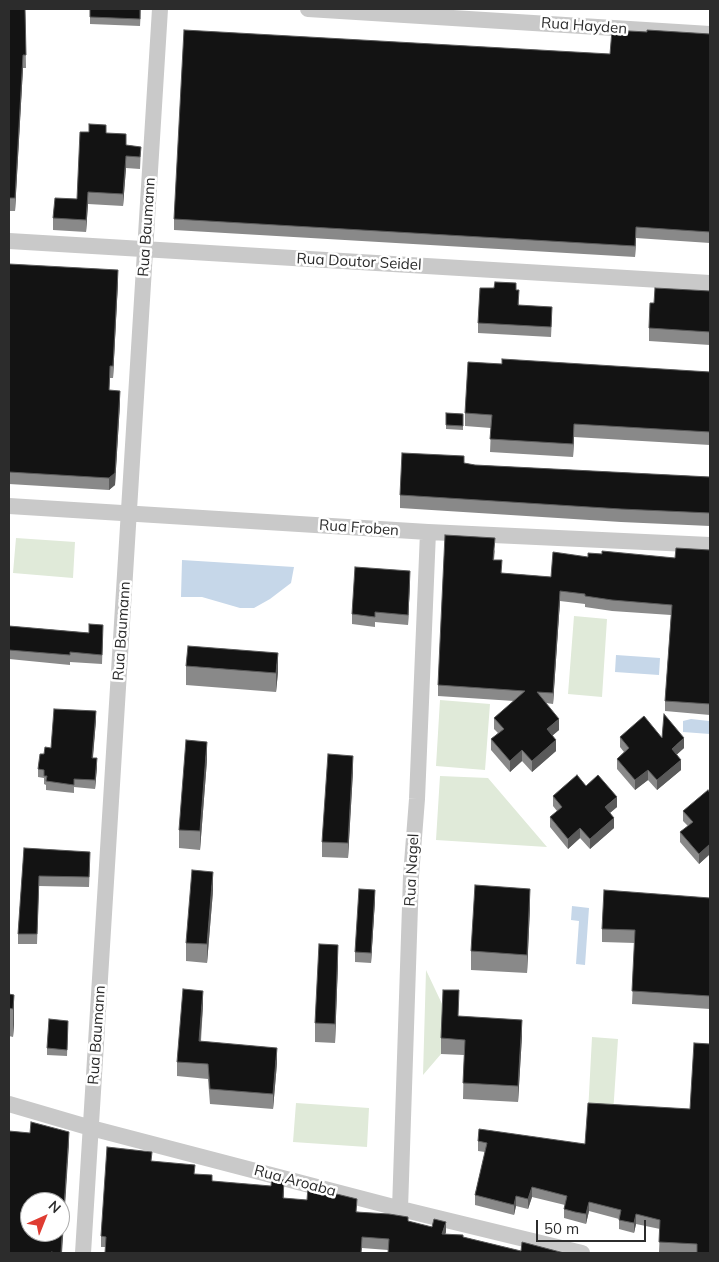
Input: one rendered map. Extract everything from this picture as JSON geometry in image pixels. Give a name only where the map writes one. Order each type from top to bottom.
[{"type":"street","name":"Rua Baumann","points":[[84,1253],[160,9]]},
{"type":"street","name":"Rua Hayden","points":[[308,9],[710,34]]},
{"type":"street","name":"Rua Doutor Seidel","points":[[9,241],[710,284]]},
{"type":"street","name":"Rua Froben","points":[[9,506],[428,532],[710,545]]},
{"type":"street","name":"Rua Nagel","points":[[400,1208],[412,876],[428,532]]},
{"type":"street","name":"Rua Aroaba","points":[[9,1104],[91,1128],[582,1253]]},
{"type":"green space","points":[[16,538],[75,542],[73,578],[13,573]]},
{"type":"green space","points":[[574,616],[607,619],[602,697],[568,694]]},
{"type":"green space","points":[[440,700],[490,704],[485,770],[436,766]]},
{"type":"green space","points":[[440,776],[488,778],[547,847],[436,840]]},
{"type":"green space","points":[[426,970],[443,1006],[441,1054],[423,1075]]},
{"type":"green space","points":[[592,1037],[618,1039],[613,1114],[588,1113]]},
{"type":"green space","points":[[296,1103],[369,1108],[367,1147],[293,1142]]},
{"type":"water","points":[[182,560],[294,567],[291,583],[270,599],[254,608],[240,608],[202,597],[181,597]]},
{"type":"water","points":[[616,655],[660,658],[659,675],[615,672]]},
{"type":"water","points":[[691,719],[709,721],[710,734],[683,732],[683,721]]},
{"type":"water","points":[[572,906],[589,908],[585,965],[576,964],[579,921],[571,920]]},
{"type":"building","points":[[9,9],[25,9],[26,55],[23,55],[15,198],[9,198]]},
{"type":"building","points":[[90,9],[140,9],[140,19],[90,17]]},
{"type":"building","points":[[184,30],[610,54],[612,30],[710,34],[710,232],[636,227],[635,246],[174,219]]},
{"type":"building","points":[[89,124],[106,125],[106,133],[126,134],[126,145],[141,147],[140,157],[126,156],[123,194],[88,192],[86,220],[53,218],[55,198],[77,199],[80,132],[89,132]]},
{"type":"building","points":[[9,264],[118,270],[113,366],[110,366],[109,390],[120,391],[115,473],[109,478],[9,472]]},
{"type":"building","points":[[495,282],[516,283],[516,290],[519,290],[518,305],[552,307],[551,327],[478,323],[480,288],[494,288]]},
{"type":"building","points":[[655,288],[710,291],[710,332],[649,328],[650,303],[654,303]]},
{"type":"building","points":[[502,359],[710,372],[710,432],[574,424],[573,444],[490,439],[492,415],[465,413],[468,362],[502,364]]},
{"type":"building","points":[[446,413],[463,414],[463,426],[446,425]]},
{"type":"building","points":[[402,453],[464,456],[464,463],[475,465],[710,477],[710,513],[400,495]]},
{"type":"building","points":[[445,535],[495,538],[493,560],[502,560],[501,573],[551,577],[553,552],[588,557],[588,553],[602,554],[602,551],[675,558],[676,548],[710,550],[710,704],[665,701],[672,605],[612,600],[560,591],[553,693],[537,692],[559,719],[547,729],[556,740],[532,761],[522,750],[510,761],[491,739],[504,729],[494,718],[525,691],[438,685]]},
{"type":"building","points":[[355,567],[410,571],[408,615],[375,612],[375,617],[352,614]]},
{"type":"building","points":[[89,624],[103,625],[102,655],[70,652],[70,655],[9,650],[9,626],[89,633]]},
{"type":"building","points":[[188,646],[278,653],[276,673],[186,666]]},
{"type":"building","points":[[54,709],[96,711],[92,758],[97,758],[95,780],[74,779],[74,785],[46,781],[47,776],[44,776],[44,770],[38,769],[40,754],[44,754],[45,747],[51,748]]},
{"type":"building","points":[[664,714],[684,738],[672,749],[681,760],[657,780],[648,770],[635,780],[617,759],[629,748],[620,737],[644,716],[662,738]]},
{"type":"building","points":[[186,740],[207,742],[200,831],[179,830]]},
{"type":"building","points":[[328,754],[353,756],[348,843],[322,842]]},
{"type":"building","points":[[577,775],[586,786],[598,775],[617,797],[605,807],[614,818],[590,839],[580,828],[568,839],[550,817],[562,807],[553,796]]},
{"type":"building","points":[[708,790],[710,793],[710,844],[699,854],[680,832],[693,822],[683,811]]},
{"type":"building","points":[[24,848],[90,852],[89,877],[39,876],[37,934],[18,934]]},
{"type":"building","points":[[192,870],[213,872],[207,944],[186,943]]},
{"type":"building","points":[[475,885],[530,889],[527,955],[471,951]]},
{"type":"building","points":[[359,889],[375,890],[371,953],[355,952]]},
{"type":"building","points":[[604,890],[710,898],[710,996],[632,991],[635,930],[602,929]]},
{"type":"building","points":[[319,944],[338,945],[335,1024],[315,1023]]},
{"type":"building","points":[[183,989],[203,991],[199,1041],[277,1048],[273,1094],[210,1089],[208,1064],[177,1062]]},
{"type":"building","points":[[443,990],[459,990],[458,1016],[522,1020],[518,1086],[463,1083],[465,1040],[441,1038]]},
{"type":"building","points":[[9,994],[14,995],[13,1009],[9,1008]]},
{"type":"building","points":[[49,1019],[68,1021],[67,1050],[47,1048]]},
{"type":"building","points":[[694,1043],[710,1044],[709,1253],[697,1253],[697,1244],[659,1242],[660,1220],[636,1214],[634,1223],[619,1220],[621,1210],[589,1202],[586,1214],[575,1212],[564,1209],[567,1196],[532,1187],[528,1199],[516,1196],[514,1205],[475,1195],[487,1143],[478,1141],[479,1129],[585,1144],[588,1103],[690,1109]]},
{"type":"building","points":[[31,1122],[69,1132],[65,1192],[20,1192],[20,1242],[62,1242],[61,1253],[9,1253],[9,1131],[30,1133]]},
{"type":"building","points":[[107,1147],[152,1152],[151,1161],[195,1165],[194,1174],[212,1175],[212,1181],[271,1186],[272,1177],[284,1180],[283,1198],[307,1200],[308,1187],[357,1199],[356,1212],[408,1217],[408,1221],[432,1227],[434,1219],[446,1222],[442,1234],[463,1235],[463,1237],[521,1251],[522,1242],[564,1253],[388,1253],[389,1239],[362,1237],[361,1253],[105,1253],[106,1237],[101,1236]]}]
